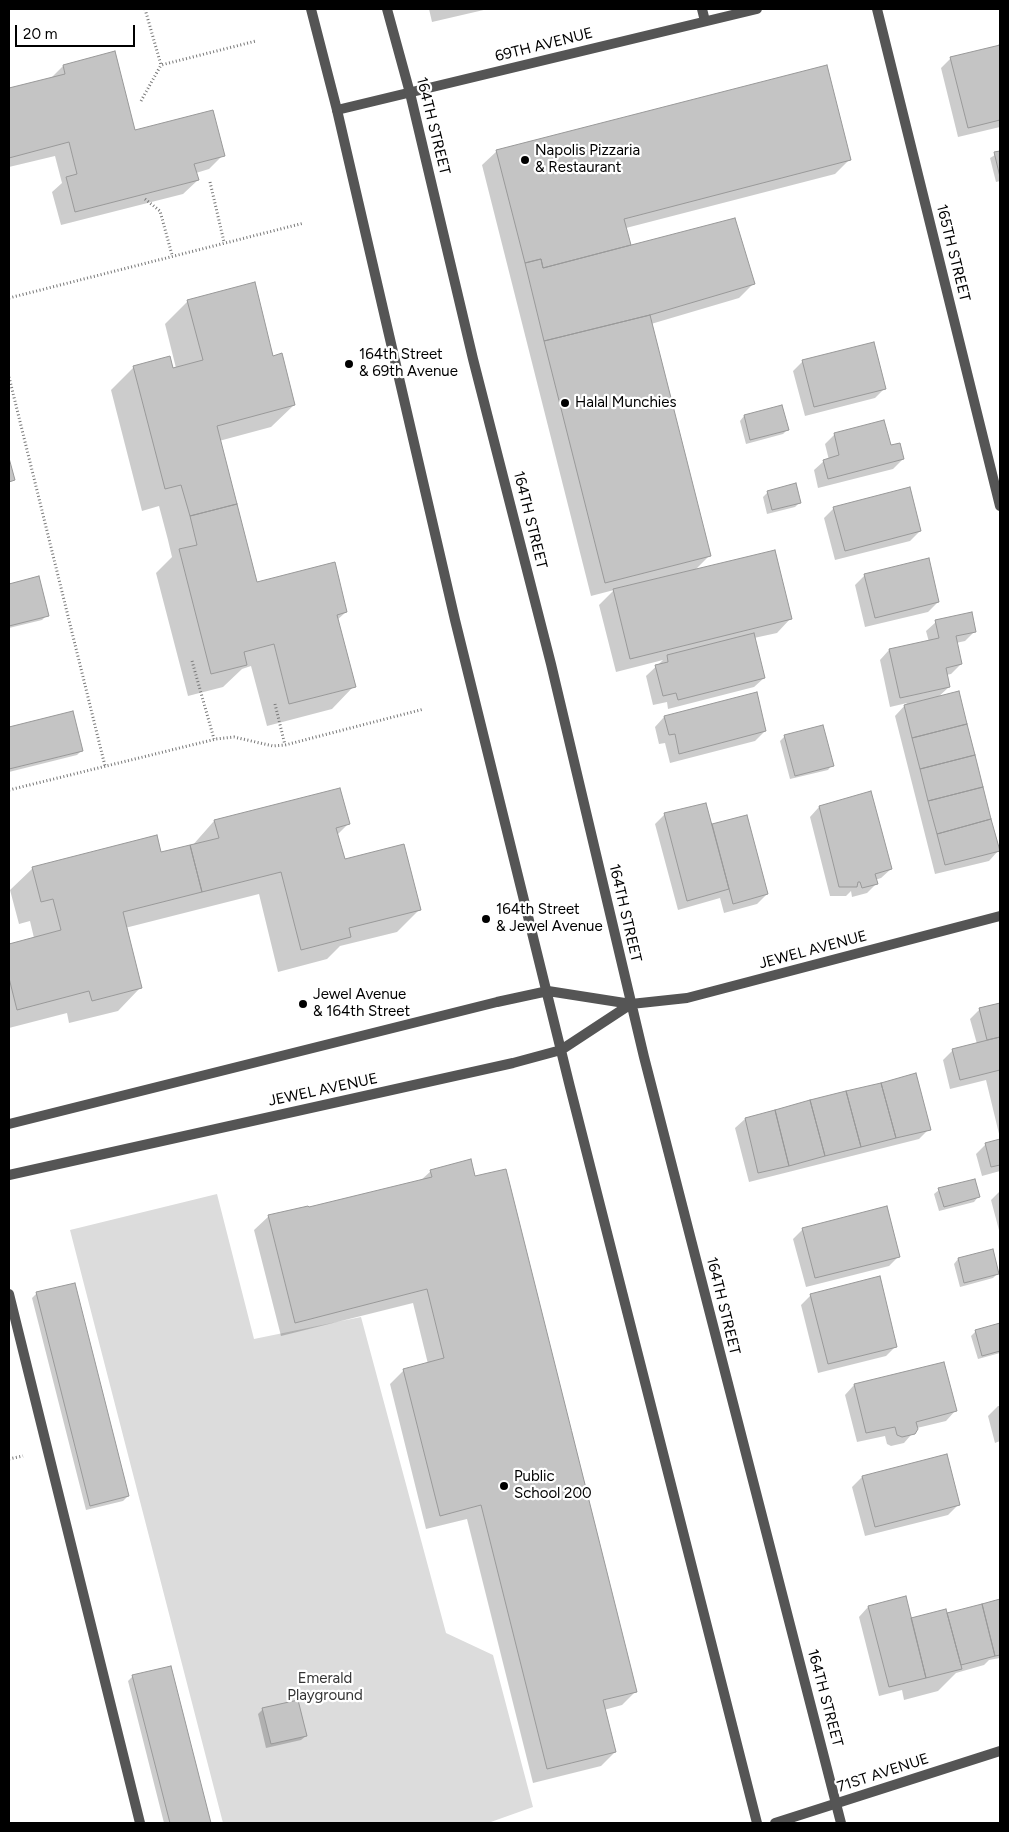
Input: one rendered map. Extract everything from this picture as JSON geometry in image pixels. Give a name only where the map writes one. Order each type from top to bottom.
[{"type":"street","points":[[311,9],[338,110],[455,620],[561,1050],[757,1823]]},
{"type":"street","name":"164TH STREET","points":[[387,9],[410,93],[473,358],[554,674],[631,1004],[841,1823]]},
{"type":"street","points":[[702,9],[705,21]]},
{"type":"street","name":"69TH AVENUE","points":[[338,110],[757,9]]},
{"type":"street","name":"165TH STREET","points":[[877,9],[1000,506]]},
{"type":"street","name":"JEWEL AVENUE","points":[[9,1124],[497,1002],[548,991],[631,1004],[688,998],[1000,916]]},
{"type":"street","name":"JEWEL AVENUE","points":[[9,1175],[513,1063],[561,1050],[631,1004]]},
{"type":"street","points":[[9,1294],[140,1823]]},
{"type":"street","name":"71ST AVENUE","points":[[775,1823],[1000,1751]]},
{"type":"path","points":[[141,101],[161,65],[145,9]]},
{"type":"path","points":[[161,65],[256,41]]},
{"type":"path","points":[[210,182],[224,242]]},
{"type":"path","points":[[145,199],[160,211],[172,255]]},
{"type":"path","points":[[9,298],[172,255],[304,223]]},
{"type":"path","points":[[9,377],[105,766]]},
{"type":"path","points":[[192,661],[214,739]]},
{"type":"path","points":[[275,704],[285,745]]},
{"type":"path","points":[[9,790],[214,739],[234,737],[273,746],[285,745],[424,709]]},
{"type":"green space","name":"Emerald Playground","points":[[217,1194],[254,1339],[361,1317],[446,1633],[493,1655],[533,1807],[488,1823],[223,1823],[70,1230]]},
{"type":"building","points":[[1000,45],[1000,120],[968,128],[950,57]]},
{"type":"building","points":[[115,51],[135,130],[213,110],[225,156],[194,164],[199,180],[75,212],[66,177],[77,174],[69,142],[9,158],[9,88],[65,74],[63,65]]},
{"type":"building","points":[[827,65],[851,160],[624,219],[631,245],[543,268],[541,259],[525,263],[496,150]]},
{"type":"building","points":[[1000,151],[1000,177],[994,152]]},
{"type":"building","points":[[735,218],[755,284],[650,315],[544,341],[525,263],[541,259],[543,268]]},
{"type":"building","points":[[255,282],[273,356],[282,353],[295,405],[217,426],[237,504],[190,516],[181,485],[165,489],[133,366],[170,356],[173,368],[203,360],[187,300]]},
{"type":"building","points":[[650,315],[711,556],[605,583],[544,341]]},
{"type":"building","points":[[874,342],[886,389],[814,407],[802,360]]},
{"type":"building","points":[[782,405],[789,430],[750,440],[744,415]]},
{"type":"building","points":[[884,420],[891,445],[900,443],[904,459],[828,479],[823,460],[839,455],[834,433]]},
{"type":"building","points":[[9,458],[15,480],[9,482]]},
{"type":"building","points":[[796,483],[801,503],[772,510],[767,491]]},
{"type":"building","points":[[910,487],[921,531],[845,551],[833,507]]},
{"type":"building","points":[[237,504],[257,582],[335,562],[347,612],[337,615],[356,687],[289,704],[274,644],[244,652],[247,665],[211,674],[179,549],[197,545],[190,516]]},
{"type":"building","points":[[775,550],[792,619],[630,659],[613,589]]},
{"type":"building","points":[[929,558],[939,602],[875,618],[864,574]]},
{"type":"building","points":[[39,576],[49,616],[9,626],[9,584]]},
{"type":"building","points":[[972,612],[976,632],[956,636],[962,664],[946,668],[950,687],[900,698],[889,649],[939,638],[935,620]]},
{"type":"building","points":[[754,633],[765,678],[678,700],[676,693],[663,696],[655,665],[668,662],[667,655]]},
{"type":"building","points":[[959,691],[967,724],[912,738],[904,705]]},
{"type":"building","points":[[757,692],[766,731],[679,754],[675,734],[669,735],[664,716]]},
{"type":"building","points":[[73,711],[83,751],[9,769],[9,727]]},
{"type":"building","points":[[967,724],[975,755],[920,769],[912,738]]},
{"type":"building","points":[[823,725],[834,766],[795,776],[784,735]]},
{"type":"building","points":[[975,755],[983,787],[928,801],[920,769]]},
{"type":"building","points":[[983,787],[991,819],[937,834],[928,801]]},
{"type":"building","points":[[340,788],[350,824],[336,828],[345,859],[404,844],[421,910],[349,928],[351,937],[301,950],[281,872],[202,892],[190,845],[219,838],[214,820]]},
{"type":"building","points":[[871,791],[892,869],[875,874],[878,884],[862,888],[860,882],[858,882],[857,887],[839,887],[819,806]]},
{"type":"building","points":[[706,803],[729,889],[687,901],[664,813]]},
{"type":"building","points":[[747,815],[768,894],[733,904],[712,824]]},
{"type":"building","points":[[991,819],[1000,851],[945,865],[937,834]]},
{"type":"building","points":[[157,835],[161,852],[190,845],[202,892],[123,912],[142,988],[92,1001],[89,991],[17,1010],[9,978],[9,944],[61,930],[53,899],[41,902],[32,867]]},
{"type":"building","points":[[1000,1003],[1000,1037],[987,1040],[979,1008]]},
{"type":"building","points":[[1000,1037],[1000,1070],[960,1080],[952,1049]]},
{"type":"building","points":[[916,1073],[931,1130],[896,1138],[881,1083]]},
{"type":"building","points":[[881,1083],[896,1138],[861,1147],[846,1091]]},
{"type":"building","points":[[846,1091],[861,1147],[825,1156],[810,1100]]},
{"type":"building","points":[[810,1100],[825,1156],[789,1166],[775,1110]]},
{"type":"building","points":[[775,1110],[789,1166],[758,1173],[745,1118]]},
{"type":"building","points":[[1000,1139],[1000,1165],[991,1167],[985,1143]]},
{"type":"building","name":"Public School 200","points":[[471,1159],[475,1176],[506,1169],[637,1692],[603,1700],[616,1752],[547,1769],[481,1505],[440,1516],[403,1369],[444,1358],[427,1289],[295,1323],[268,1215],[432,1177],[430,1170]]},
{"type":"building","points":[[975,1179],[980,1197],[944,1207],[938,1188]]},
{"type":"building","points":[[887,1206],[900,1257],[815,1278],[802,1228]]},
{"type":"building","points":[[993,1249],[999,1274],[964,1283],[958,1258]]},
{"type":"building","points":[[880,1276],[897,1347],[828,1364],[810,1294]]},
{"type":"building","points":[[75,1283],[129,1496],[90,1506],[36,1292]]},
{"type":"building","points":[[1000,1323],[1000,1351],[982,1356],[975,1330]]},
{"type":"building","points":[[944,1362],[957,1411],[916,1422],[918,1429],[915,1434],[902,1437],[897,1435],[895,1427],[866,1433],[854,1384]]},
{"type":"building","points":[[947,1454],[960,1505],[875,1527],[862,1476]]},
{"type":"building","points":[[906,1596],[926,1678],[889,1687],[868,1606]]},
{"type":"building","points":[[1000,1599],[1000,1655],[995,1656],[982,1604]]},
{"type":"building","points":[[982,1604],[995,1656],[961,1665],[947,1613]]},
{"type":"building","points":[[946,1609],[962,1669],[926,1678],[911,1618]]},
{"type":"building","points":[[171,1666],[211,1823],[170,1823],[132,1675]]},
{"type":"building","points":[[298,1700],[307,1736],[271,1744],[262,1708]]},
{"type":"place","name":"Napolis Pizzaria & Restaurant","points":[[525,160]]},
{"type":"place","name":"164th Street & 69th Avenue","points":[[349,364]]},
{"type":"place","name":"Halal Munchies","points":[[565,403]]},
{"type":"place","name":"164th Street & Jewel Avenue","points":[[486,919]]},
{"type":"place","name":"Jewel Avenue & 164th Street","points":[[303,1004]]},
{"type":"place","name":"Public School 200","points":[[504,1486]]}]
